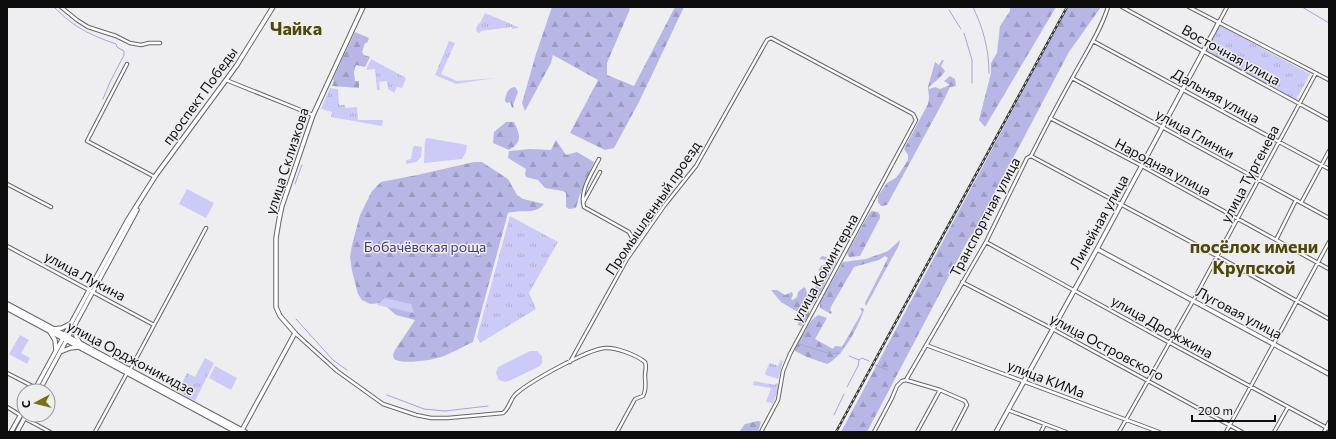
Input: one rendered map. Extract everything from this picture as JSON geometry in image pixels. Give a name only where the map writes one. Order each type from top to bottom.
[{"type":"main road","name":"улица Орджоникидзе","points":[[7,304],[65,338],[243,432]]},
{"type":"main road","name":"улица Орджоникидзе","points":[[7,308],[51,330]]},
{"type":"main road","name":"улица Орджоникидзе","points":[[128,371],[237,432]]},
{"type":"street","points":[[61,7],[77,20],[88,26],[116,36],[130,43],[141,46],[149,43],[160,43]]},
{"type":"street","name":"проспект Победы","points":[[40,383],[143,196],[155,177],[226,80],[273,7]]},
{"type":"street","name":"улица Склизкова","points":[[295,333],[280,316],[276,308],[277,235],[282,206],[313,115],[363,7]]},
{"type":"street","name":"Транспортная улица","points":[[874,432],[897,386],[902,380],[906,380],[986,242],[1027,158],[1031,156],[1104,19],[1108,7]]},
{"type":"street","name":"Восточная улица","points":[[1122,7],[1329,120]]},
{"type":"street","points":[[1189,7],[1329,80]]},
{"type":"street","points":[[1219,22],[1227,7]]},
{"type":"street","name":"Линейная улица","points":[[996,432],[1121,205],[1219,22]]},
{"type":"street","name":"улица Коминтерна","points":[[761,432],[778,400],[783,371],[790,354],[916,122],[916,118],[913,114],[771,38]]},
{"type":"street","name":"Промышленный проезд","points":[[570,362],[633,250],[664,206],[696,166],[767,40],[771,38]]},
{"type":"street","name":"Дальняя улица","points":[[1093,40],[1329,169]]},
{"type":"street","points":[[127,64],[87,141],[155,177]]},
{"type":"street","name":"улица Тургенева","points":[[1119,432],[1170,343],[1316,73]]},
{"type":"street","name":"улица Глинки","points":[[1072,78],[1329,218]]},
{"type":"street","points":[[226,80],[313,115]]},
{"type":"street","name":"Народная улица","points":[[1050,118],[1142,166],[1329,269]]},
{"type":"street","points":[[1301,203],[1329,151]]},
{"type":"street","points":[[1031,156],[1217,256],[1329,319]]},
{"type":"street","points":[[599,159],[586,184],[583,195],[584,207],[629,232],[633,240],[633,250]]},
{"type":"street","points":[[583,203],[600,172]]},
{"type":"street","points":[[7,184],[51,207]]},
{"type":"street","points":[[1276,240],[1296,200]]},
{"type":"street","points":[[95,432],[206,228]]},
{"type":"street","name":"улица Дрожжина","points":[[986,242],[1250,387],[1328,428]]},
{"type":"street","points":[[1226,432],[1329,242]]},
{"type":"street","name":"улица Лукина","points":[[7,246],[154,325]]},
{"type":"street","name":"Луговая улица","points":[[1097,249],[1329,374]]},
{"type":"street","name":"улица Островского","points":[[962,282],[1242,432]]},
{"type":"street","points":[[73,324],[80,346],[57,352],[55,340],[51,330],[73,324]]},
{"type":"street","points":[[243,432],[295,333],[337,371],[383,404],[416,415],[431,418],[503,413],[516,393],[570,362],[595,350],[607,348],[620,350],[645,362],[647,367],[645,374],[645,392],[643,396],[635,399],[617,432]]},
{"type":"street","name":"улица КИМа","points":[[926,345],[1159,432]]},
{"type":"street","points":[[7,373],[24,383]]},
{"type":"street","points":[[906,380],[940,390],[965,401],[967,405],[953,432]]},
{"type":"street","points":[[917,432],[940,390]]},
{"type":"street","points":[[7,407],[16,412]]},
{"type":"street","points":[[1274,432],[1288,407]]},
{"type":"street","points":[[1008,410],[1066,432]]},
{"type":"street","points":[[1324,432],[1328,428],[1329,422]]},
{"type":"street","points":[[12,432],[19,423]]},
{"type":"street","points":[[35,423],[50,432]]},
{"type":"street","points":[[1041,432],[1045,424]]},
{"type":"green space","points":[[552,7],[628,7],[630,9],[607,63],[607,75],[634,86],[675,7],[684,7],[639,102],[614,148],[605,150],[570,133],[598,80],[553,55],[551,63],[525,111],[522,103],[536,54]]},
{"type":"green space","points":[[1010,7],[1056,7],[985,127],[979,120],[991,73],[991,63],[997,53],[1000,26],[1010,11]]},
{"type":"green space","points":[[1068,7],[1101,7],[1069,52],[993,196],[989,219],[969,238],[867,432],[841,432]]},
{"type":"green space","points":[[485,13],[518,28],[512,29],[512,27],[481,31],[480,33],[477,32],[476,29],[478,24]]},
{"type":"green space","points":[[1219,25],[1310,74],[1296,100],[1205,51]]},
{"type":"green space","points":[[355,32],[369,38],[367,43],[365,43],[362,52],[364,55],[370,57],[365,67],[356,65],[354,72],[355,81],[359,81],[359,88],[332,86],[333,79]]},
{"type":"green space","points":[[449,41],[455,43],[441,74],[457,81],[495,78],[456,84],[435,75]]},
{"type":"green space","points":[[371,59],[406,78],[402,88],[397,87],[394,93],[388,89],[387,81],[379,82],[380,90],[377,90],[375,69],[366,70]]},
{"type":"green space","points":[[942,60],[944,60],[941,66],[945,71],[940,78],[929,87],[929,89],[935,87],[940,89],[950,85],[944,81],[950,76],[955,79],[956,86],[950,87],[887,205],[881,206],[878,202],[878,196],[887,183],[897,177],[908,160],[908,155],[904,149],[928,104],[928,87],[935,62],[939,65]]},
{"type":"green space","points":[[514,87],[518,92],[513,105],[514,107],[512,108],[510,102],[507,103],[505,101],[507,92]]},
{"type":"green space","points":[[330,88],[338,89],[339,105],[345,105],[345,108],[357,107],[358,120],[383,120],[382,126],[331,117],[332,112],[321,109]]},
{"type":"green space","points":[[506,122],[514,122],[519,134],[517,144],[509,150],[493,143],[494,132]]},
{"type":"green space","points":[[427,138],[467,145],[466,152],[462,159],[424,163],[425,140]]},
{"type":"green space","points":[[556,140],[566,155],[577,152],[594,162],[579,197],[576,208],[569,209],[566,207],[566,193],[563,191],[545,188],[538,180],[526,177],[526,169],[508,158],[509,151],[530,149],[551,150]]},
{"type":"green space","points":[[413,147],[422,147],[421,157],[416,162],[406,164],[406,160],[411,159]]},
{"type":"green space","name":"Бобачёвская роща","points":[[474,162],[482,162],[508,179],[517,195],[523,199],[544,204],[532,211],[508,213],[473,342],[441,357],[424,361],[398,361],[394,359],[393,355],[395,350],[415,320],[396,315],[382,303],[370,304],[362,300],[358,294],[350,257],[360,215],[372,191],[381,182]]},
{"type":"green space","points":[[187,189],[214,203],[206,218],[179,204]]},
{"type":"green space","points":[[870,212],[878,212],[880,218],[860,256],[849,257],[847,253]]},
{"type":"green space","points":[[510,216],[558,242],[529,293],[536,309],[480,343],[477,337]]},
{"type":"green space","points":[[900,240],[899,245],[866,306],[865,303],[888,258],[885,256],[879,260],[854,267],[832,305],[830,310],[832,312],[831,314],[820,308],[820,302],[843,262],[866,259],[888,251]]},
{"type":"green space","points":[[822,256],[836,259],[836,263],[813,304],[808,306],[809,314],[802,326],[798,325],[801,314],[781,302],[771,290],[777,290],[785,295],[792,292],[793,295],[791,299],[793,300],[797,297],[798,292],[804,287],[807,294],[811,295],[820,278],[819,269],[821,266],[828,263],[827,260],[819,259]]},
{"type":"green space","points":[[385,298],[411,304],[414,313],[377,305]]},
{"type":"green space","points":[[860,308],[863,308],[864,310],[854,333],[839,355],[827,364],[795,351],[795,348],[812,320],[819,315],[827,318],[815,339],[833,349],[835,346],[842,347],[862,312]]},
{"type":"green space","points":[[20,335],[29,340],[21,353],[30,358],[27,364],[9,354]]},
{"type":"green space","points":[[530,351],[537,351],[542,356],[542,363],[540,366],[509,381],[505,382],[499,380],[496,373],[498,367]]},
{"type":"green space","points":[[205,358],[214,363],[195,401],[178,391],[187,373],[195,377]]},
{"type":"green space","points":[[781,359],[783,361],[778,379],[766,375],[765,373],[769,364],[771,363],[778,366]]},
{"type":"green space","points":[[215,366],[237,378],[231,390],[209,378]]},
{"type":"green space","points":[[754,381],[775,385],[776,383],[779,384],[779,388],[773,403],[766,402],[771,388],[753,385]]},
{"type":"green space","points":[[758,421],[761,422],[758,432],[739,432],[745,424]]},
{"type":"waterway","points":[[54,7],[82,30],[116,44],[117,47],[124,51],[124,55],[103,99]]},
{"type":"waterway","points":[[973,7],[985,39],[989,73]]},
{"type":"waterway","points":[[1302,7],[1329,23]]},
{"type":"waterway","points":[[949,10],[961,29]]},
{"type":"waterway","points":[[964,33],[972,60],[972,83]]},
{"type":"waterway","points":[[295,184],[302,165]]},
{"type":"waterway","points":[[296,319],[333,360],[347,370]]},
{"type":"waterway","points":[[799,344],[831,354],[840,353]]},
{"type":"waterway","points":[[849,356],[859,360],[862,358],[869,361]]},
{"type":"waterway","points":[[847,387],[858,366],[859,360]]},
{"type":"waterway","points":[[875,365],[888,370]]},
{"type":"waterway","points":[[834,415],[844,394]]},
{"type":"waterway","points":[[387,395],[424,409],[445,411],[488,406]]},
{"type":"railway","points":[[836,432],[1067,7]]},
{"type":"district","name":"Чайка","points":[[296,29]]},
{"type":"district","name":"посёлок имени Крупской","points":[[1254,257]]}]
